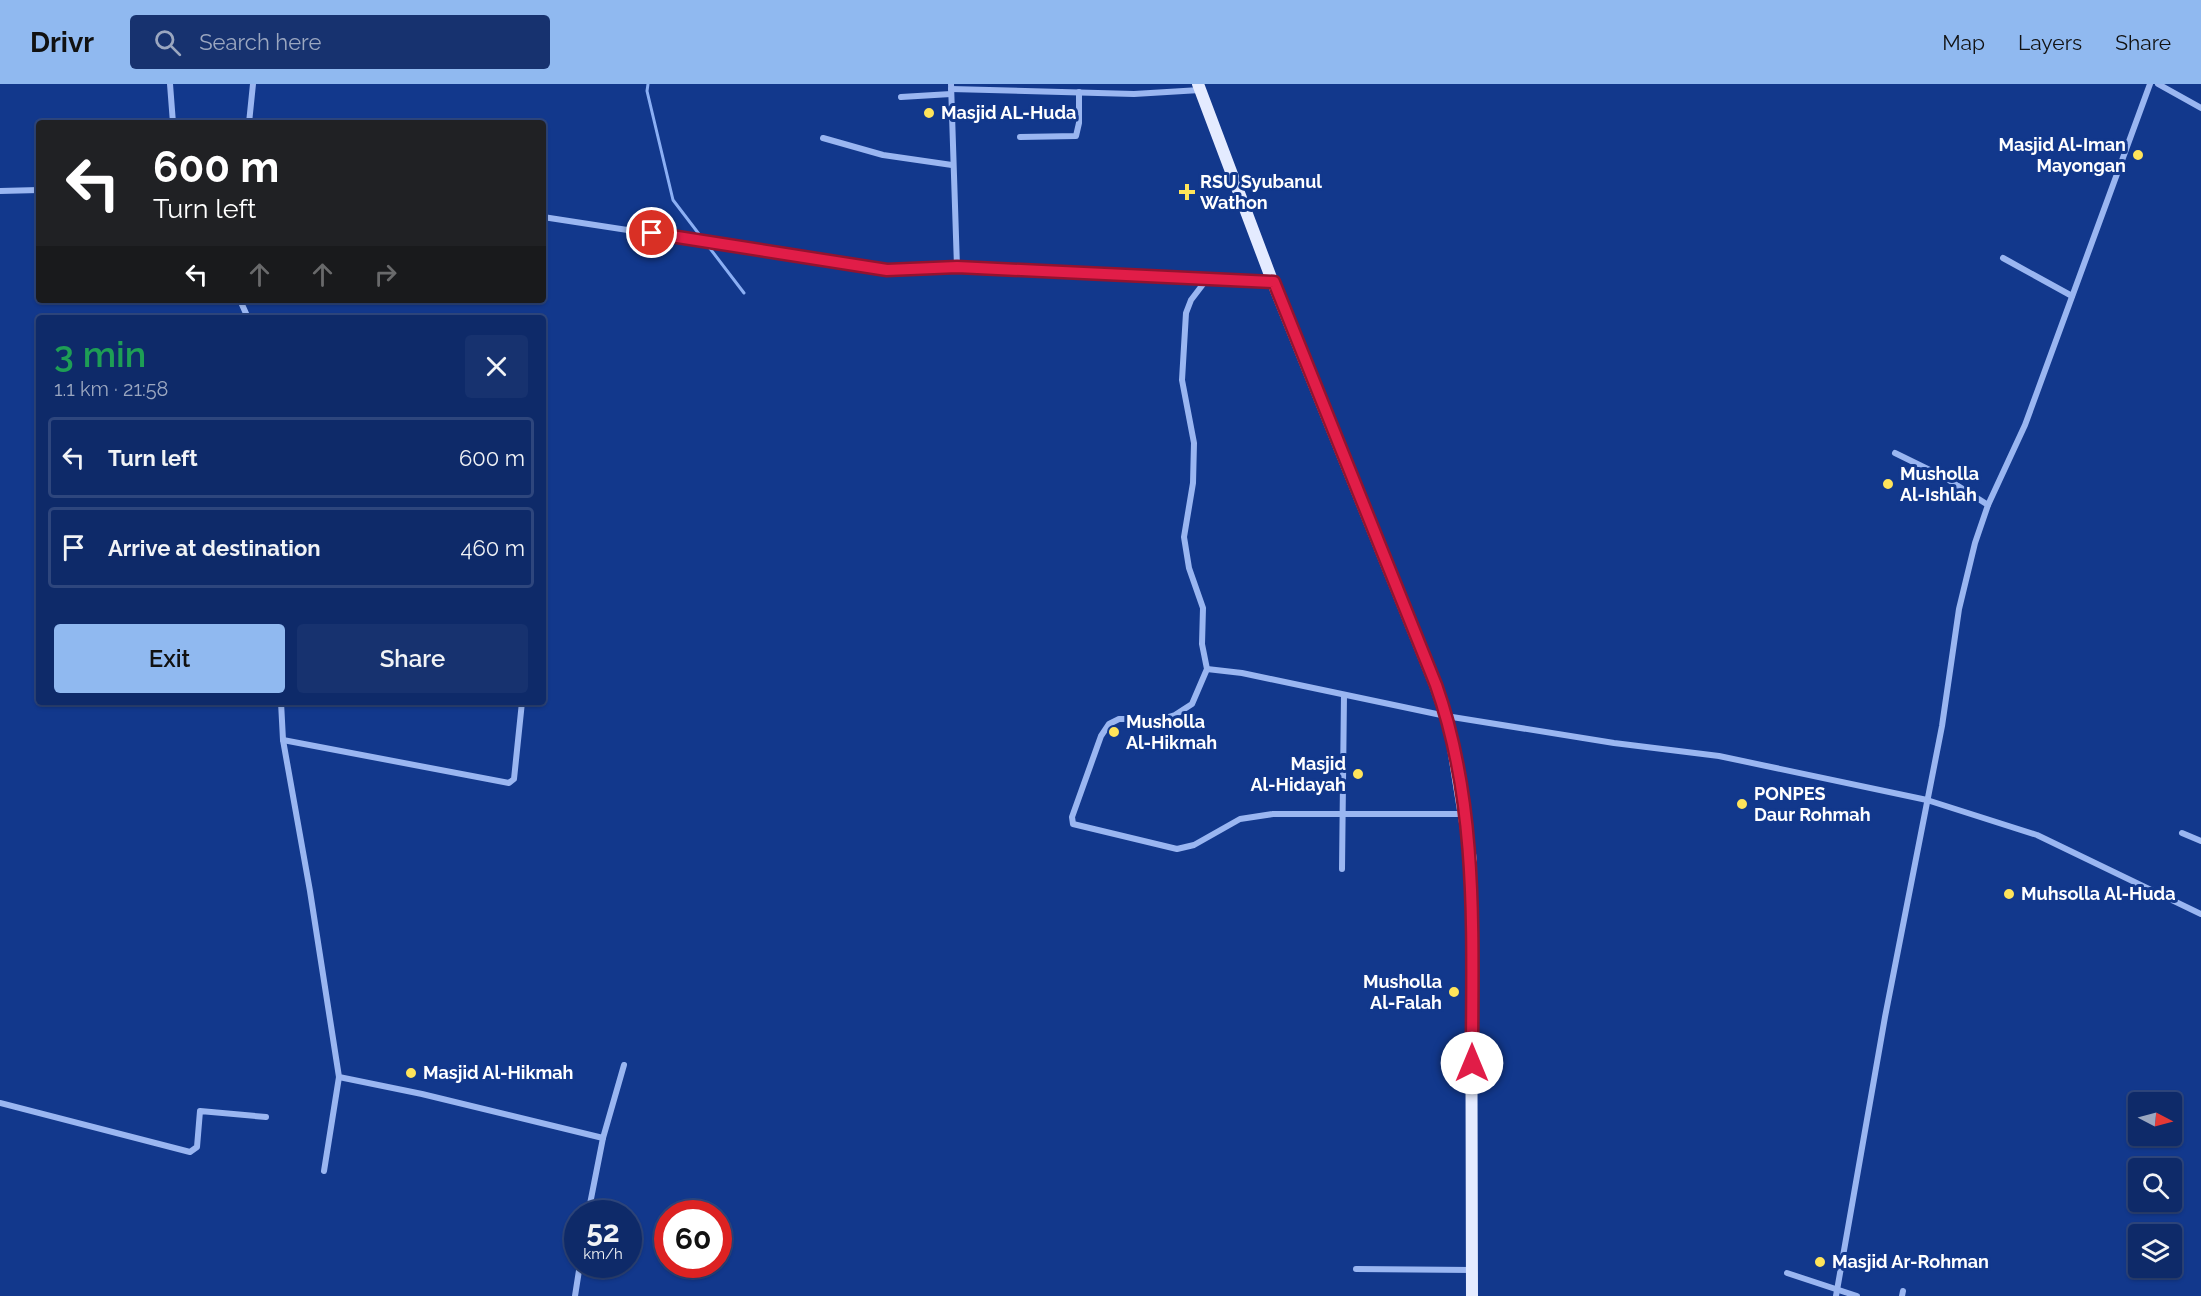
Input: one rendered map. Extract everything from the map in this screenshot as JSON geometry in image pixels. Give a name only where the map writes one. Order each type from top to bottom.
[{"type":"main road","points":[[1199,87],[1446,716],[1465,814],[1471,860],[1472,1296]]},
{"type":"street","points":[[170,84],[173,120]]},
{"type":"street","points":[[249,120],[253,84]]},
{"type":"street","points":[[1837,1293],[1885,1017],[1942,726],[1959,609],[1975,543],[1988,505],[2025,425],[2150,84]]},
{"type":"street","points":[[2158,84],[2201,108]]},
{"type":"street","points":[[901,97],[951,89],[1134,93],[1199,87]]},
{"type":"street","points":[[951,89],[957,267]]},
{"type":"street","points":[[1020,137],[1076,136],[1079,123],[1079,92]]},
{"type":"street","points":[[823,138],[882,155],[952,165]]},
{"type":"street","points":[[0,191],[36,190]]},
{"type":"street","points":[[546,218],[887,270],[957,267],[1274,282]]},
{"type":"street","points":[[2002,258],[2072,296]]},
{"type":"street","points":[[1207,279],[1191,300],[1186,313],[1182,380],[1194,443],[1193,483],[1184,537],[1189,568],[1203,608],[1202,644],[1207,669],[1192,704],[1175,715],[1162,719],[1119,719],[1109,724],[1101,736],[1072,817],[1073,824],[1177,849],[1194,845],[1240,819],[1273,814],[1465,814]]},
{"type":"street","points":[[1895,453],[1944,477],[1988,505]]},
{"type":"street","points":[[1207,669],[1242,673],[1446,716],[1614,743],[1719,756],[1927,800],[2037,835],[2201,915]]},
{"type":"street","points":[[1342,869],[1344,695]]},
{"type":"street","points":[[281,705],[283,740],[310,891],[339,1077],[324,1170]]},
{"type":"street","points":[[283,740],[508,783],[514,779],[522,705]]},
{"type":"street","points":[[2182,833],[2201,841]]},
{"type":"street","points":[[591,1200],[603,1138],[624,1065]]},
{"type":"street","points":[[339,1077],[422,1094],[603,1138]]},
{"type":"street","points":[[0,1103],[190,1152],[196,1147],[200,1111],[266,1116]]},
{"type":"street","points":[[1356,1269],[1473,1270]]},
{"type":"street","points":[[1787,1274],[1837,1293],[1857,1296]]},
{"type":"street","points":[[575,1296],[578,1278]]},
{"type":"waterway","points":[[648,84],[647,91],[673,200],[744,293]]},
{"type":"place","name":"Masjid AL-Huda","points":[[929,113]]},
{"type":"place","name":"Masjid Al-Iman Mayongan","points":[[2138,155]]},
{"type":"place","name":"RSU Syubanul Wathon","points":[[1187,192]]},
{"type":"place","name":"Musholla Al-Ishlah","points":[[1888,484]]},
{"type":"place","name":"Musholla Al-Hikmah","points":[[1114,732]]},
{"type":"place","name":"Masjid Al-Hidayah","points":[[1358,774]]},
{"type":"place","name":"PONPES Daur Rohmah","points":[[1742,804]]},
{"type":"place","name":"Muhsolla Al-Huda","points":[[2009,894]]},
{"type":"place","name":"Musholla Al-Falah","points":[[1454,992]]},
{"type":"place","name":"Masjid Al-Hikmah","points":[[411,1073]]},
{"type":"place","name":"Masjid Ar-Rohman","points":[[1820,1262]]},
{"type":"route","points":[[652,233],[887,270],[957,267],[1274,282],[1436,685],[1450,729],[1471,860],[1472,1063]]}]
